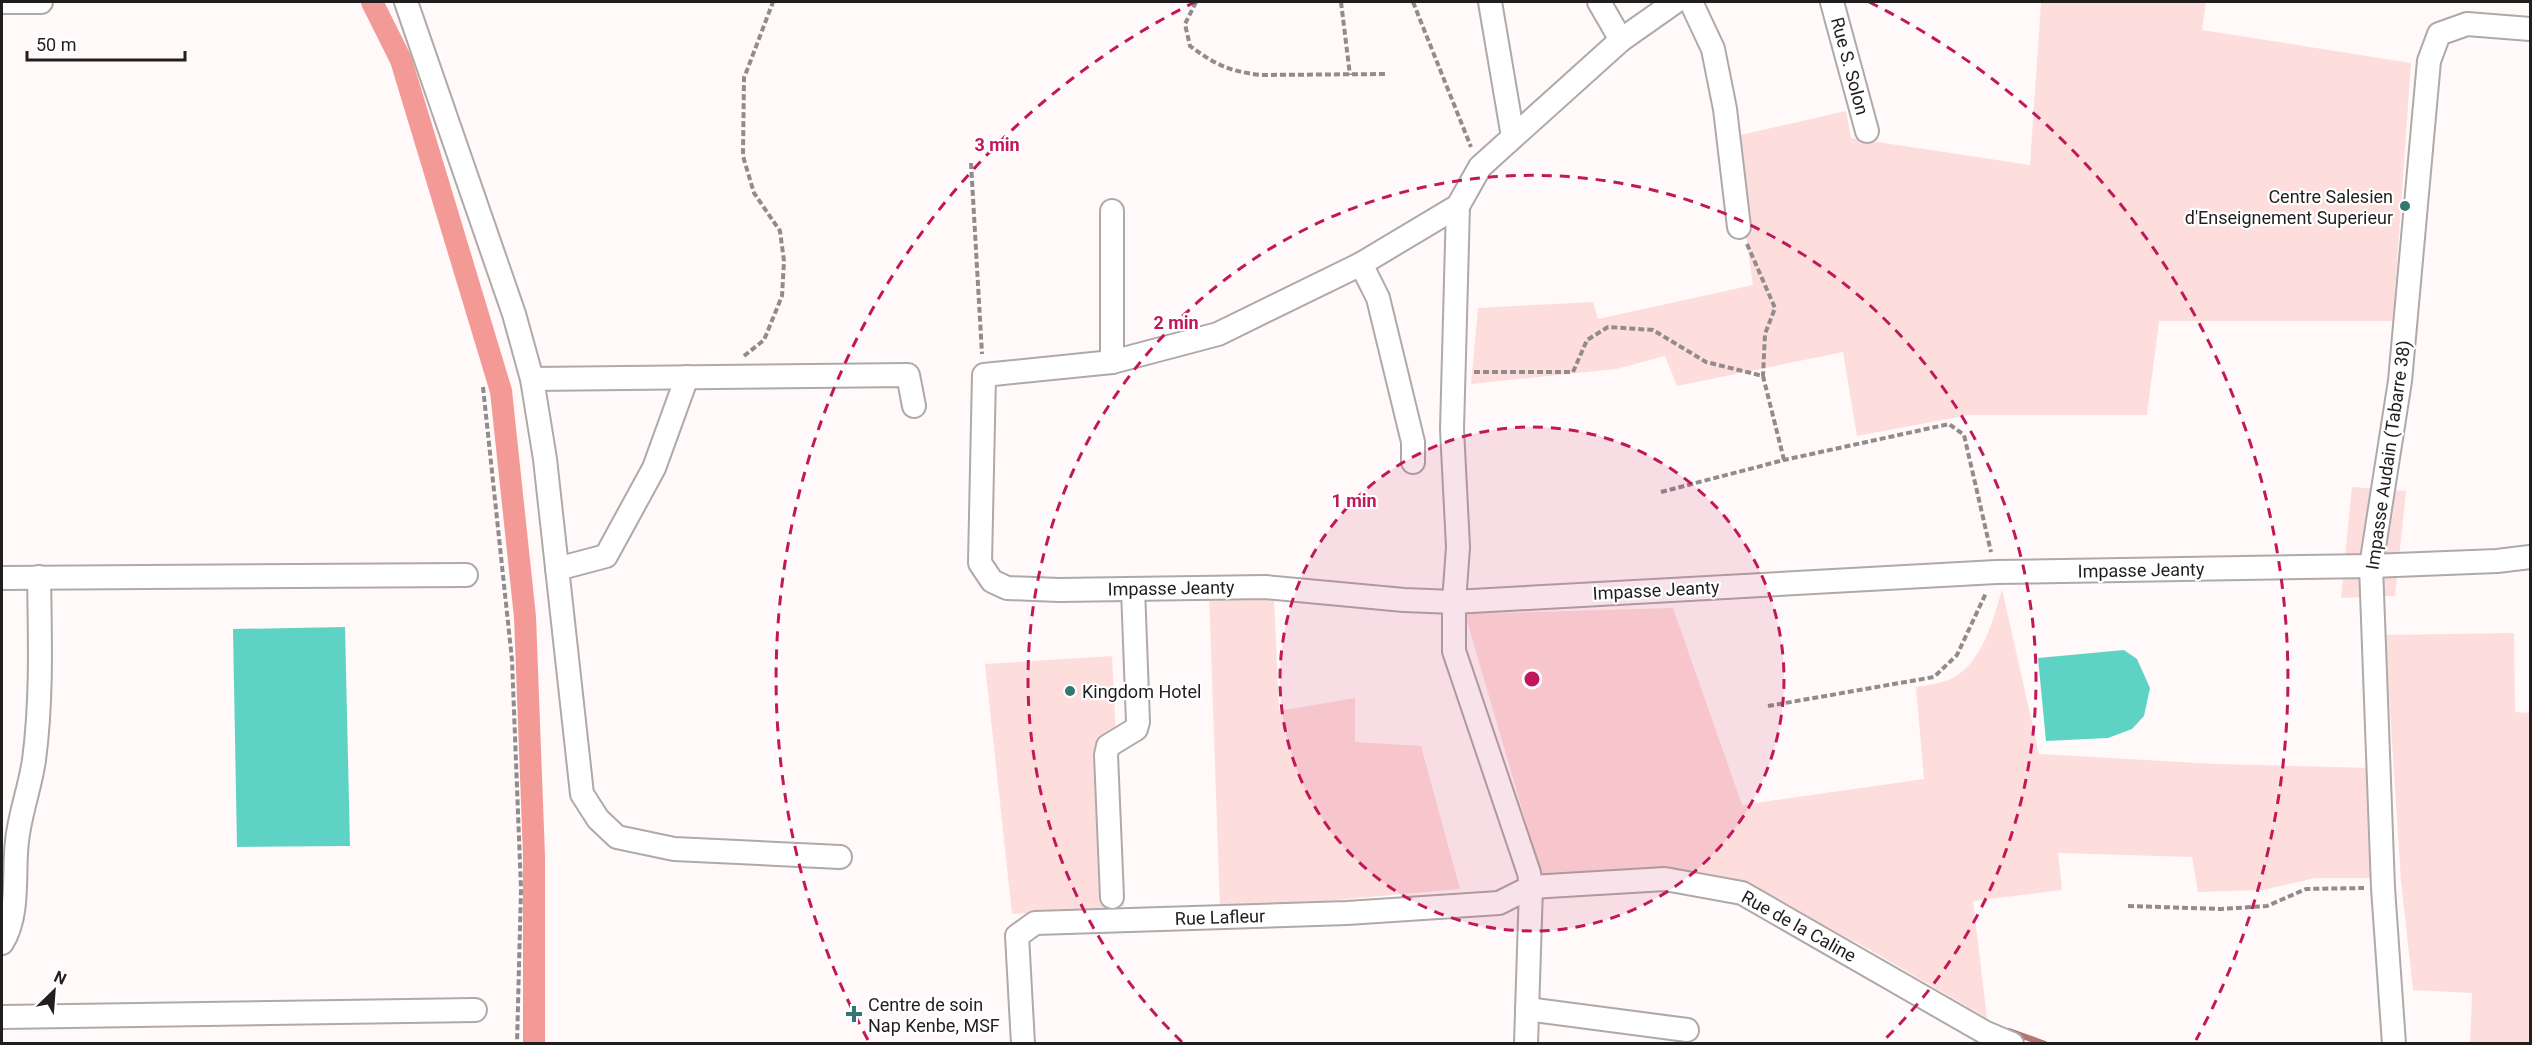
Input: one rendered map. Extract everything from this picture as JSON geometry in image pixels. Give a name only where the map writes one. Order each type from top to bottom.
[{"type":"street","points":[[2,2],[41,2]]},
{"type":"street","points":[[406,2],[514,314],[532,379],[545,459],[582,794],[598,819],[617,837],[674,849],[840,857]]},
{"type":"street","points":[[1490,2],[1513,137]]},
{"type":"street","points":[[1599,2],[1621,40]]},
{"type":"street","points":[[1526,1044],[1531,887],[1529,873],[1454,651],[1454,602],[1458,547],[1452,429],[1458,206],[1480,168],[1621,40],[1674,2]]},
{"type":"street","points":[[1691,2],[1713,49],[1725,109],[1739,227]]},
{"type":"street","name":"Rue S. Solon","points":[[1832,2],[1867,131]]},
{"type":"street","name":"Impasse Audain (Tabarre 38)","points":[[2394,1044],[2383,888],[2371,566],[2400,381],[2429,61],[2439,34],[2467,24],[2530,29]]},
{"type":"street","points":[[984,375],[1112,362],[1218,334],[1361,264],[1458,206]]},
{"type":"street","points":[[1112,211],[1112,362]]},
{"type":"street","points":[[1361,264],[1378,298],[1413,442],[1413,462]]},
{"type":"street","points":[[532,379],[908,375],[914,406]]},
{"type":"street","name":"Impasse Jeanty","points":[[984,375],[980,563],[992,581],[1007,588],[1059,590],[1265,587],[1404,600],[1454,602],[1996,572],[2371,566],[2497,561],[2530,557]]},
{"type":"street","points":[[557,569],[606,556],[654,468],[687,377]]},
{"type":"street","points":[[2,578],[466,575]]},
{"type":"street","points":[[2,943],[8,934],[12,918],[19,820],[31,780],[34,758],[40,684],[39,578]]},
{"type":"street","points":[[1112,897],[1106,755],[1108,746],[1136,729],[1138,722],[1133,589]]},
{"type":"street","name":"Rue de la Caline","points":[[1531,887],[1665,879],[1742,893],[1986,1033],[2012,1044]]},
{"type":"street","name":"Rue Lafleur","points":[[1023,1044],[1017,936],[1035,923],[1347,913],[1487,904],[1499,903],[1531,887]]},
{"type":"street","points":[[1527,1009],[1687,1030]]},
{"type":"street","points":[[2,1017],[475,1010]]},
{"type":"path","points":[[716,376],[764,340],[782,296],[784,261],[780,231],[754,193],[742,156],[744,78],[773,2]]},
{"type":"path","points":[[1196,2],[1185,24],[1190,46],[1215,64],[1261,75],[1387,74]]},
{"type":"path","points":[[1341,2],[1350,75]]},
{"type":"path","points":[[1413,2],[1480,168]]},
{"type":"path","points":[[971,163],[984,375]]},
{"type":"path","points":[[1739,227],[1775,308],[1765,334],[1763,376],[1784,460]]},
{"type":"path","points":[[1455,372],[1573,372],[1587,340],[1608,327],[1653,330],[1706,362],[1763,376]]},
{"type":"path","points":[[483,387],[512,671],[521,889],[517,1044]]},
{"type":"path","points":[[1661,492],[1784,460],[1949,424],[1964,435],[1996,572],[1956,656],[1934,677],[1768,706]]},
{"type":"path","points":[[2128,906],[2221,909],[2267,906],[2306,889],[2383,888]]},
{"type":"shaded area","points":[[2041,2],[2206,2],[2202,30],[2411,63],[2393,321],[2159,321],[2147,415],[1969,415],[1857,436],[1843,352],[1677,386],[1665,356],[1616,369],[1471,384],[1478,308],[1593,302],[1598,319],[1753,285],[1732,137],[1846,111],[1851,138],[2030,165]]},
{"type":"shaded area","points":[[2352,487],[2406,491],[2395,596],[2341,598]]},
{"type":"shaded area","points":[[2002,589],[2039,754],[2216,764],[2373,768],[2376,878],[2315,878],[2263,890],[2198,892],[2192,857],[2058,853],[2062,890],[1973,901],[1987,1018],[1863,946],[1737,880],[1644,871],[1541,874],[1465,614],[1673,608],[1742,805],[1924,779],[1916,687],[1948,680],[1969,665],[1984,641]]},
{"type":"shaded area","points":[[1209,593],[1274,597],[1279,711],[1355,698],[1355,742],[1421,746],[1460,889],[1220,910]]},
{"type":"shaded area","points":[[2514,633],[2515,712],[2530,713],[2530,1043],[2470,1043],[2472,993],[2413,990],[2401,881],[2385,635]]},
{"type":"shaded area","points":[[1112,656],[1124,906],[1012,914],[985,664]]},
{"type":"building","points":[[345,627],[350,846],[237,847],[233,629]]},
{"type":"building","points":[[2124,650],[2137,659],[2150,688],[2144,716],[2132,729],[2108,738],[2046,741],[2038,658]]},
{"type":"waterway","points":[[372,2],[401,60],[501,391],[525,617],[534,856],[534,1044]]},
{"type":"waterway","points":[[2009,1031],[2045,1044]]},
{"type":"place","name":"Centre Salesien d'Enseignement Superieur","points":[[2405,206]]},
{"type":"place","name":"Kingdom Hotel","points":[[1070,691]]},
{"type":"place","name":"Centre de soin Nap Kenbe, MSF","points":[[854,1014]]}]
